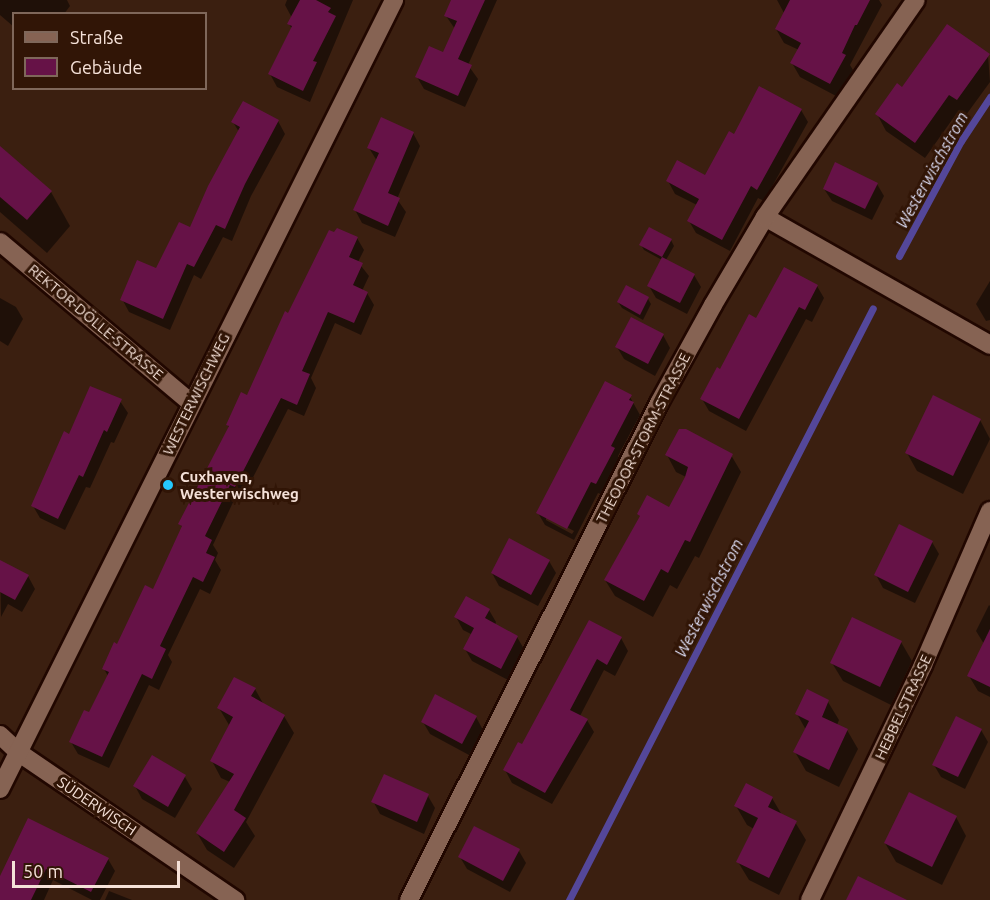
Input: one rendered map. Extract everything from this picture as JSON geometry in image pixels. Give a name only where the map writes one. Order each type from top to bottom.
[{"type":"street","name":"WESTERWISCHWEG","points":[[0,789],[394,0]]},
{"type":"street","name":"THEODOR-STORM-STRASSE","points":[[409,900],[659,403],[765,217],[916,0]]},
{"type":"street","points":[[765,217],[990,345]]},
{"type":"street","name":"REKTOR-DÖLLE-STRASSE","points":[[0,242],[191,403]]},
{"type":"street","name":"HEBBELSTRASSE","points":[[810,900],[923,665],[990,511]]},
{"type":"street","name":"SÜDERWISCH","points":[[0,735],[18,752],[235,900]]},
{"type":"building","points":[[300,0],[316,0],[331,8],[328,12],[336,16],[313,61],[317,62],[303,91],[268,74],[292,26],[287,24]]},
{"type":"building","points":[[451,0],[485,0],[458,59],[472,65],[458,96],[415,77],[429,46],[443,52],[457,21],[444,16]]},
{"type":"building","points":[[790,0],[870,0],[855,25],[842,53],[846,55],[830,84],[790,63],[801,43],[775,29]]},
{"type":"building","points":[[947,24],[990,54],[957,100],[949,95],[915,143],[875,114],[897,83],[902,87]]},
{"type":"building","points":[[759,86],[802,109],[757,190],[751,186],[722,240],[687,221],[699,199],[666,181],[677,160],[705,175],[729,131],[734,134]]},
{"type":"building","points":[[243,101],[279,120],[245,184],[225,229],[216,225],[194,267],[187,264],[163,319],[120,300],[137,260],[156,268],[179,222],[190,227],[208,186],[240,127],[231,122]]},
{"type":"building","points":[[381,117],[414,132],[388,193],[400,198],[388,226],[353,210],[379,153],[367,148]]},
{"type":"building","points":[[0,146],[52,191],[27,220],[0,197]]},
{"type":"building","points":[[835,162],[878,183],[865,209],[823,189]]},
{"type":"building","points":[[649,227],[672,239],[662,257],[639,245]]},
{"type":"building","points":[[337,228],[358,237],[349,257],[363,263],[353,285],[368,292],[354,323],[328,312],[302,371],[310,374],[297,405],[281,398],[235,487],[230,485],[205,536],[212,540],[206,553],[215,557],[203,582],[193,577],[160,646],[166,649],[152,679],[142,674],[102,757],[69,742],[84,710],[89,712],[109,672],[102,669],[114,642],[117,644],[145,585],[153,589],[182,526],[178,524],[229,426],[226,425],[241,392],[247,395],[285,311],[288,313],[329,230],[334,232]]},
{"type":"building","points":[[662,257],[695,274],[680,303],[647,286]]},
{"type":"building","points":[[784,267],[818,285],[805,310],[799,307],[739,419],[700,399],[717,367],[720,369],[749,314],[756,318]]},
{"type":"building","points":[[626,285],[649,297],[640,315],[617,302]]},
{"type":"building","points":[[631,317],[664,334],[648,364],[615,347]]},
{"type":"building","points":[[605,381],[632,395],[629,400],[634,402],[611,446],[615,448],[596,484],[591,482],[567,529],[536,513]]},
{"type":"building","points":[[90,386],[122,399],[107,432],[104,430],[83,477],[79,475],[58,519],[31,506],[64,431],[69,434]]},
{"type":"building","points":[[933,395],[981,419],[953,476],[905,453]]},
{"type":"building","points":[[679,429],[686,429],[733,454],[690,542],[685,540],[668,573],[661,569],[644,601],[604,580],[640,516],[637,514],[647,495],[669,507],[685,477],[688,467],[665,455]]},
{"type":"building","points":[[899,524],[933,541],[908,592],[874,575]]},
{"type":"building","points":[[509,538],[550,560],[531,595],[491,573]]},
{"type":"building","points":[[0,560],[29,575],[15,600],[0,592]]},
{"type":"building","points":[[466,596],[490,609],[485,618],[518,636],[501,669],[463,649],[474,628],[454,617]]},
{"type":"building","points":[[852,617],[902,641],[880,687],[830,663]]},
{"type":"building","points":[[589,620],[622,637],[607,665],[597,659],[570,710],[588,719],[545,793],[503,770],[518,742],[522,744]]},
{"type":"building","points":[[990,629],[990,687],[967,676]]},
{"type":"building","points":[[234,677],[256,688],[251,696],[285,715],[234,810],[246,818],[224,852],[196,833],[234,774],[210,761],[233,717],[217,708]]},
{"type":"building","points":[[807,689],[829,700],[822,717],[848,729],[829,770],[793,752],[809,721],[795,714]]},
{"type":"building","points":[[435,694],[477,716],[462,744],[421,722]]},
{"type":"building","points":[[956,716],[982,729],[958,777],[932,765]]},
{"type":"building","points":[[152,755],[186,775],[168,807],[133,786]]},
{"type":"building","points":[[384,774],[429,794],[417,822],[371,802]]},
{"type":"building","points":[[746,783],[773,797],[768,807],[797,821],[769,878],[736,862],[758,818],[734,806]]},
{"type":"building","points":[[909,792],[957,816],[932,867],[884,843]]},
{"type":"building","points":[[28,818],[109,858],[91,892],[46,869],[31,900],[0,900],[0,876]]},
{"type":"building","points":[[474,826],[520,849],[503,881],[458,857]]},
{"type":"building","points":[[858,876],[907,900],[846,900]]},
{"type":"waterway","name":"Westerwischstrom","points":[[899,256],[961,141],[990,97]]},
{"type":"waterway","name":"Westerwischstrom","points":[[569,900],[873,308]]},
{"type":"place","name":"Cuxhaven, Westerwischweg","points":[[168,485]]}]
